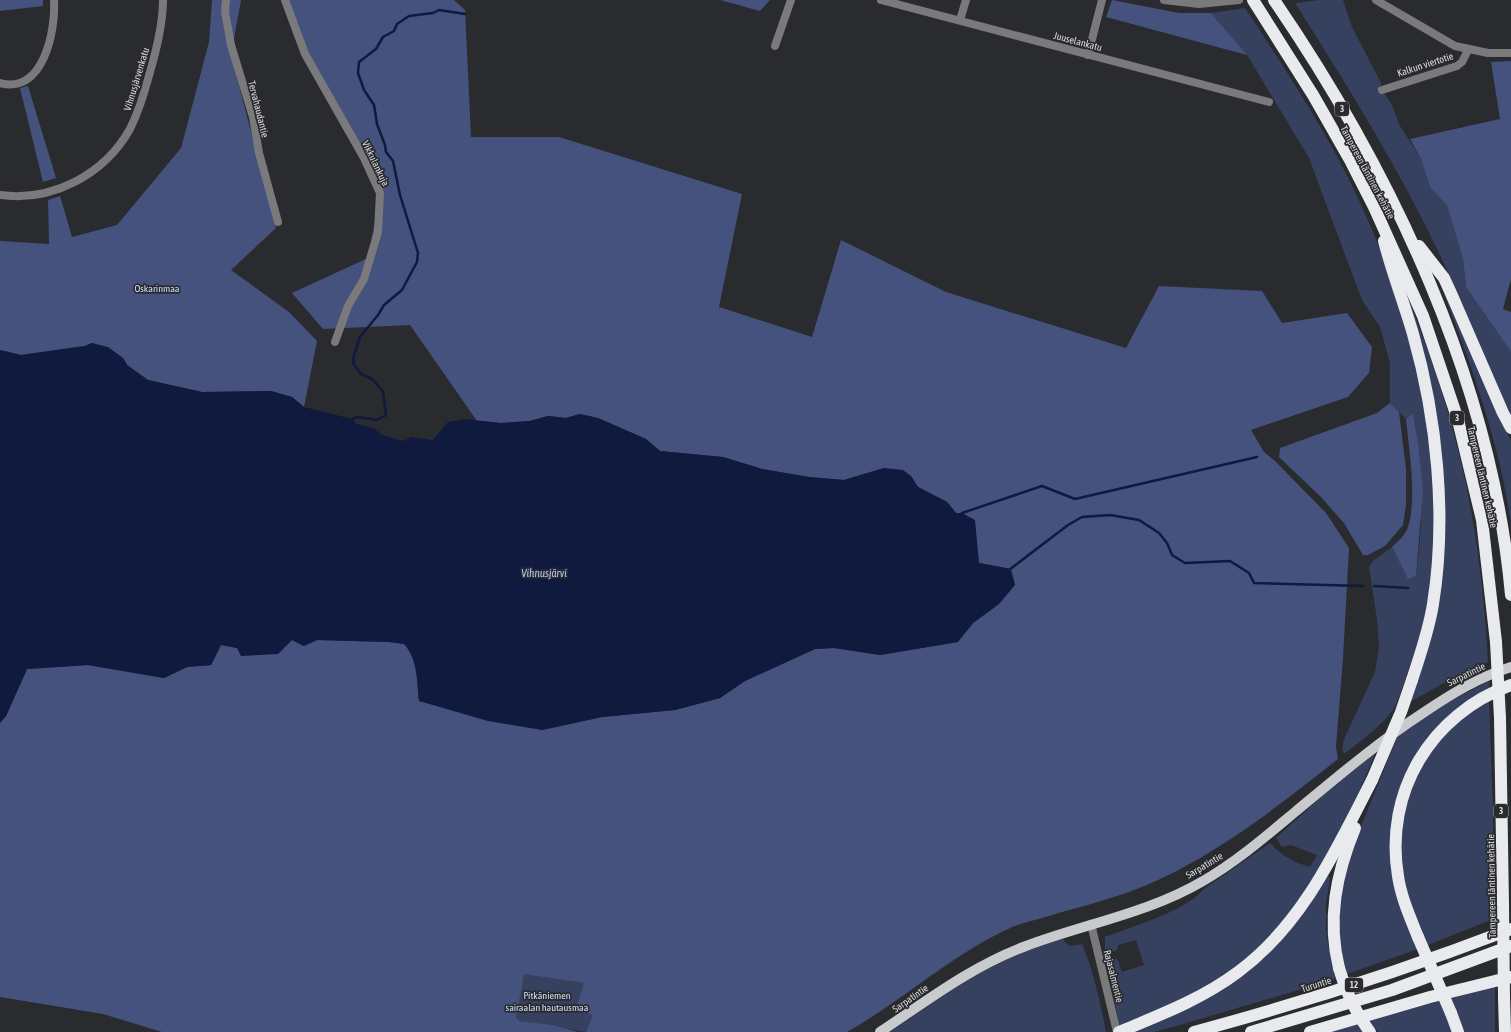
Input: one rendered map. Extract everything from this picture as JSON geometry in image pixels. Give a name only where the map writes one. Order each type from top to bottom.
[{"type":"highway","name":"Tampereen läntinen kehätie","points":[[1253,0],[1313,95],[1374,207],[1423,316],[1458,420],[1482,520],[1496,642],[1500,718],[1505,1032]]},
{"type":"highway","name":"Tampereen läntinen kehätie","points":[[1274,0],[1326,81],[1362,143],[1402,222],[1441,310],[1475,413],[1492,481],[1509,574],[1511,595]]},
{"type":"highway","points":[[1118,1032],[1195,999],[1237,973],[1270,945],[1287,926],[1315,887],[1372,780],[1401,712],[1422,650],[1433,604],[1438,546],[1438,489],[1430,417],[1422,373],[1413,334],[1393,276],[1374,207]]},
{"type":"highway","points":[[1402,222],[1444,278],[1511,428]]},
{"type":"highway","points":[[1458,1032],[1418,937],[1401,892],[1396,859],[1395,833],[1401,801],[1406,785],[1422,754],[1448,723],[1476,701],[1491,692],[1511,685]]},
{"type":"highway","points":[[1370,1032],[1351,1001],[1339,968],[1333,939],[1334,898],[1345,856],[1366,801],[1372,780]]},
{"type":"highway","points":[[1488,938],[1511,925]]},
{"type":"highway","name":"Turuntie","points":[[1194,1032],[1284,1008],[1511,929]]},
{"type":"highway","name":"12","points":[[1251,1032],[1392,990],[1511,946]]},
{"type":"highway","points":[[1310,1032],[1430,997],[1511,977]]},
{"type":"main road","name":"Sarpatintie","points":[[880,1032],[967,974],[1026,946],[1150,905],[1202,882],[1253,847],[1346,769],[1405,724],[1461,689],[1511,667]]},
{"type":"street","points":[[0,84],[22,82],[34,74],[40,66],[49,45],[53,21],[54,0]]},
{"type":"street","name":"Vihnusjärvenkatu","points":[[0,195],[26,196],[63,188],[80,180],[92,172],[113,153],[129,129],[143,97],[161,26],[163,0]]},
{"type":"street","name":"Tervahaudantie","points":[[226,0],[225,12],[231,44],[253,117],[259,152],[278,222]]},
{"type":"street","name":"Vikkulankuja","points":[[285,0],[305,54],[364,158],[380,193],[378,232],[364,279],[348,306],[335,342]]},
{"type":"street","points":[[775,46],[791,0]]},
{"type":"street","name":"Juuselankatu","points":[[881,0],[1269,102]]},
{"type":"street","points":[[960,20],[966,0]]},
{"type":"street","points":[[1088,55],[1102,0]]},
{"type":"street","points":[[1164,0],[1199,4],[1239,0]]},
{"type":"street","name":"Kalkun viertotie","points":[[1376,0],[1455,46],[1468,50],[1488,53],[1511,53]]},
{"type":"street","name":"Kalkun viertotie","points":[[1382,90],[1457,66],[1462,62],[1468,50]]},
{"type":"street","name":"Rajasalmentie","points":[[1091,924],[1118,1032]]},
{"type":"green space","points":[[0,0],[43,0],[43,6],[0,11]]},
{"type":"green space","name":"Oskarinmaa","points":[[212,0],[241,0],[231,55],[276,228],[231,270],[289,312],[317,341],[304,407],[292,397],[271,391],[202,392],[148,380],[127,365],[123,358],[92,343],[85,346],[21,355],[0,350],[0,241],[49,244],[48,200],[60,196],[72,237],[117,225],[181,148],[209,42]]},
{"type":"green space","points":[[287,0],[454,0],[465,10],[471,137],[559,137],[742,194],[719,307],[812,337],[841,240],[946,292],[1126,348],[1159,286],[1262,291],[1282,323],[1347,313],[1372,347],[1369,373],[1348,397],[1251,430],[1264,452],[1275,461],[1326,513],[1349,548],[1336,747],[1338,759],[1264,816],[1212,851],[1158,880],[1129,892],[1008,929],[966,952],[887,1007],[847,1032],[586,1032],[593,1015],[576,1009],[584,983],[524,974],[516,1018],[520,1021],[552,1025],[578,1032],[162,1032],[103,1014],[0,997],[0,723],[6,716],[27,669],[88,665],[164,678],[187,667],[211,665],[221,645],[237,648],[292,640],[304,646],[317,640],[389,642],[405,644],[409,650],[415,664],[419,701],[542,730],[602,717],[675,710],[720,698],[745,681],[815,649],[834,648],[880,655],[957,642],[973,623],[999,604],[1011,569],[979,563],[956,513],[947,502],[918,487],[911,476],[884,468],[844,480],[809,477],[762,469],[723,457],[660,451],[646,439],[598,418],[580,414],[566,418],[548,416],[530,421],[501,423],[477,421],[410,325],[323,329],[292,293],[368,258],[380,193],[308,53]]},
{"type":"green space","points":[[720,0],[770,0],[760,11]]},
{"type":"green space","points":[[1112,0],[1179,13],[1211,13],[1247,55],[1106,17]]},
{"type":"green space","points":[[1320,0],[1343,0],[1352,27],[1381,83],[1380,87],[1392,105],[1400,126],[1421,159],[1430,187],[1447,204],[1463,259],[1466,287],[1511,352],[1511,422],[1459,296],[1424,222],[1371,127],[1295,3]]},
{"type":"green space","points":[[1245,8],[1296,87],[1328,141],[1357,196],[1370,225],[1385,262],[1410,340],[1420,379],[1427,419],[1432,459],[1434,500],[1434,563],[1424,619],[1412,660],[1393,710],[1364,739],[1344,754],[1342,748],[1345,737],[1375,672],[1379,646],[1377,619],[1369,567],[1374,560],[1392,547],[1408,578],[1416,575],[1419,554],[1421,514],[1419,454],[1413,413],[1406,419],[1390,403],[1390,363],[1380,327],[1362,300],[1309,158],[1247,55],[1211,13]]},
{"type":"green space","points":[[1511,61],[1511,279],[1503,309],[1511,312],[1511,352],[1466,287],[1463,259],[1447,205],[1430,187],[1421,159],[1410,139],[1500,119],[1491,62]]},
{"type":"green space","points":[[28,86],[56,178],[43,182],[20,88]]},
{"type":"green space","points":[[1439,281],[1448,296],[1493,404],[1511,441],[1511,525],[1499,463],[1482,401]]},
{"type":"green space","points":[[1403,285],[1427,347],[1441,390],[1465,480],[1475,531],[1488,662],[1449,680],[1410,702],[1444,523]]},
{"type":"green space","points":[[1390,403],[1399,412],[1406,469],[1406,505],[1403,525],[1385,546],[1368,555],[1363,555],[1344,523],[1321,497],[1279,457],[1280,448],[1377,413]]},
{"type":"green space","points":[[1413,413],[1423,490],[1416,576],[1408,579],[1392,547],[1405,533],[1411,516],[1412,474],[1406,419]]},
{"type":"green space","points":[[1489,681],[1490,690],[1435,730],[1393,821],[1418,949],[1347,974],[1341,949],[1339,926],[1340,896],[1346,868],[1358,834],[1398,735],[1439,707]]},
{"type":"green space","points":[[1489,700],[1493,811],[1493,919],[1428,945],[1409,900],[1400,864],[1400,835],[1407,801],[1421,768],[1440,739],[1465,715]]},
{"type":"green space","points":[[1375,754],[1348,816],[1315,876],[1296,904],[1274,930],[1251,954],[1212,983],[1173,1003],[1120,1026],[1106,962],[1117,958],[1122,972],[1144,965],[1136,940],[1118,945],[1117,950],[1105,954],[1105,937],[1158,918],[1184,905],[1204,889],[1270,843],[1288,858],[1310,867],[1317,855],[1291,845],[1282,847],[1276,838],[1333,786]]},
{"type":"green space","points":[[1329,875],[1330,879],[1326,903],[1326,930],[1330,956],[1336,979],[1154,1032],[1125,1032],[1239,975]]},
{"type":"green space","points":[[1063,939],[1071,946],[1082,944],[1096,987],[1106,1032],[890,1032],[972,978],[993,966],[1038,947]]},
{"type":"green space","name":"Pitkäniemen sairaalan hautausmaa","points":[[523,973],[584,983],[594,1015],[586,1032],[520,1021],[516,1018]]},
{"type":"green space","points":[[1495,984],[1495,1032],[1463,1032],[1450,994]]},
{"type":"green space","points":[[1440,997],[1453,1032],[1378,1032],[1368,1019]]},
{"type":"green space","points":[[1357,1022],[1365,1032],[1323,1032]]},
{"type":"water","name":"Vihnusjärvi","points":[[92,343],[108,347],[123,358],[127,365],[148,380],[202,392],[271,391],[292,397],[304,407],[352,419],[357,424],[373,428],[382,435],[403,441],[411,437],[433,440],[448,422],[465,419],[501,423],[530,421],[548,416],[566,418],[580,414],[598,418],[646,439],[660,451],[723,457],[762,469],[809,477],[844,480],[884,468],[903,470],[911,476],[918,487],[947,502],[956,513],[962,513],[975,520],[979,563],[1011,569],[1015,585],[999,604],[973,623],[958,642],[880,655],[834,648],[815,649],[745,681],[720,698],[675,710],[602,717],[542,730],[488,721],[419,701],[414,664],[409,650],[404,644],[389,642],[317,640],[304,646],[292,640],[278,654],[241,656],[237,648],[221,645],[211,665],[187,667],[164,678],[88,665],[27,669],[6,716],[0,723],[0,350],[21,355],[85,346]]},
{"type":"waterway","points":[[352,419],[357,417],[377,420],[386,415],[383,391],[372,379],[361,374],[353,363],[354,355],[360,337],[384,305],[402,290],[417,262],[418,253],[400,195],[393,161],[386,152],[377,124],[374,105],[364,90],[358,73],[359,62],[376,49],[383,37],[394,31],[397,24],[409,16],[433,13],[439,10],[465,14]]},
{"type":"waterway","points":[[962,513],[1042,486],[1075,499],[1257,457]]},
{"type":"waterway","points":[[1009,570],[1068,525],[1082,517],[1110,515],[1139,520],[1159,533],[1167,543],[1172,555],[1185,563],[1230,561],[1249,573],[1254,583],[1363,586]]},
{"type":"waterway","points":[[1374,586],[1408,588]]}]
